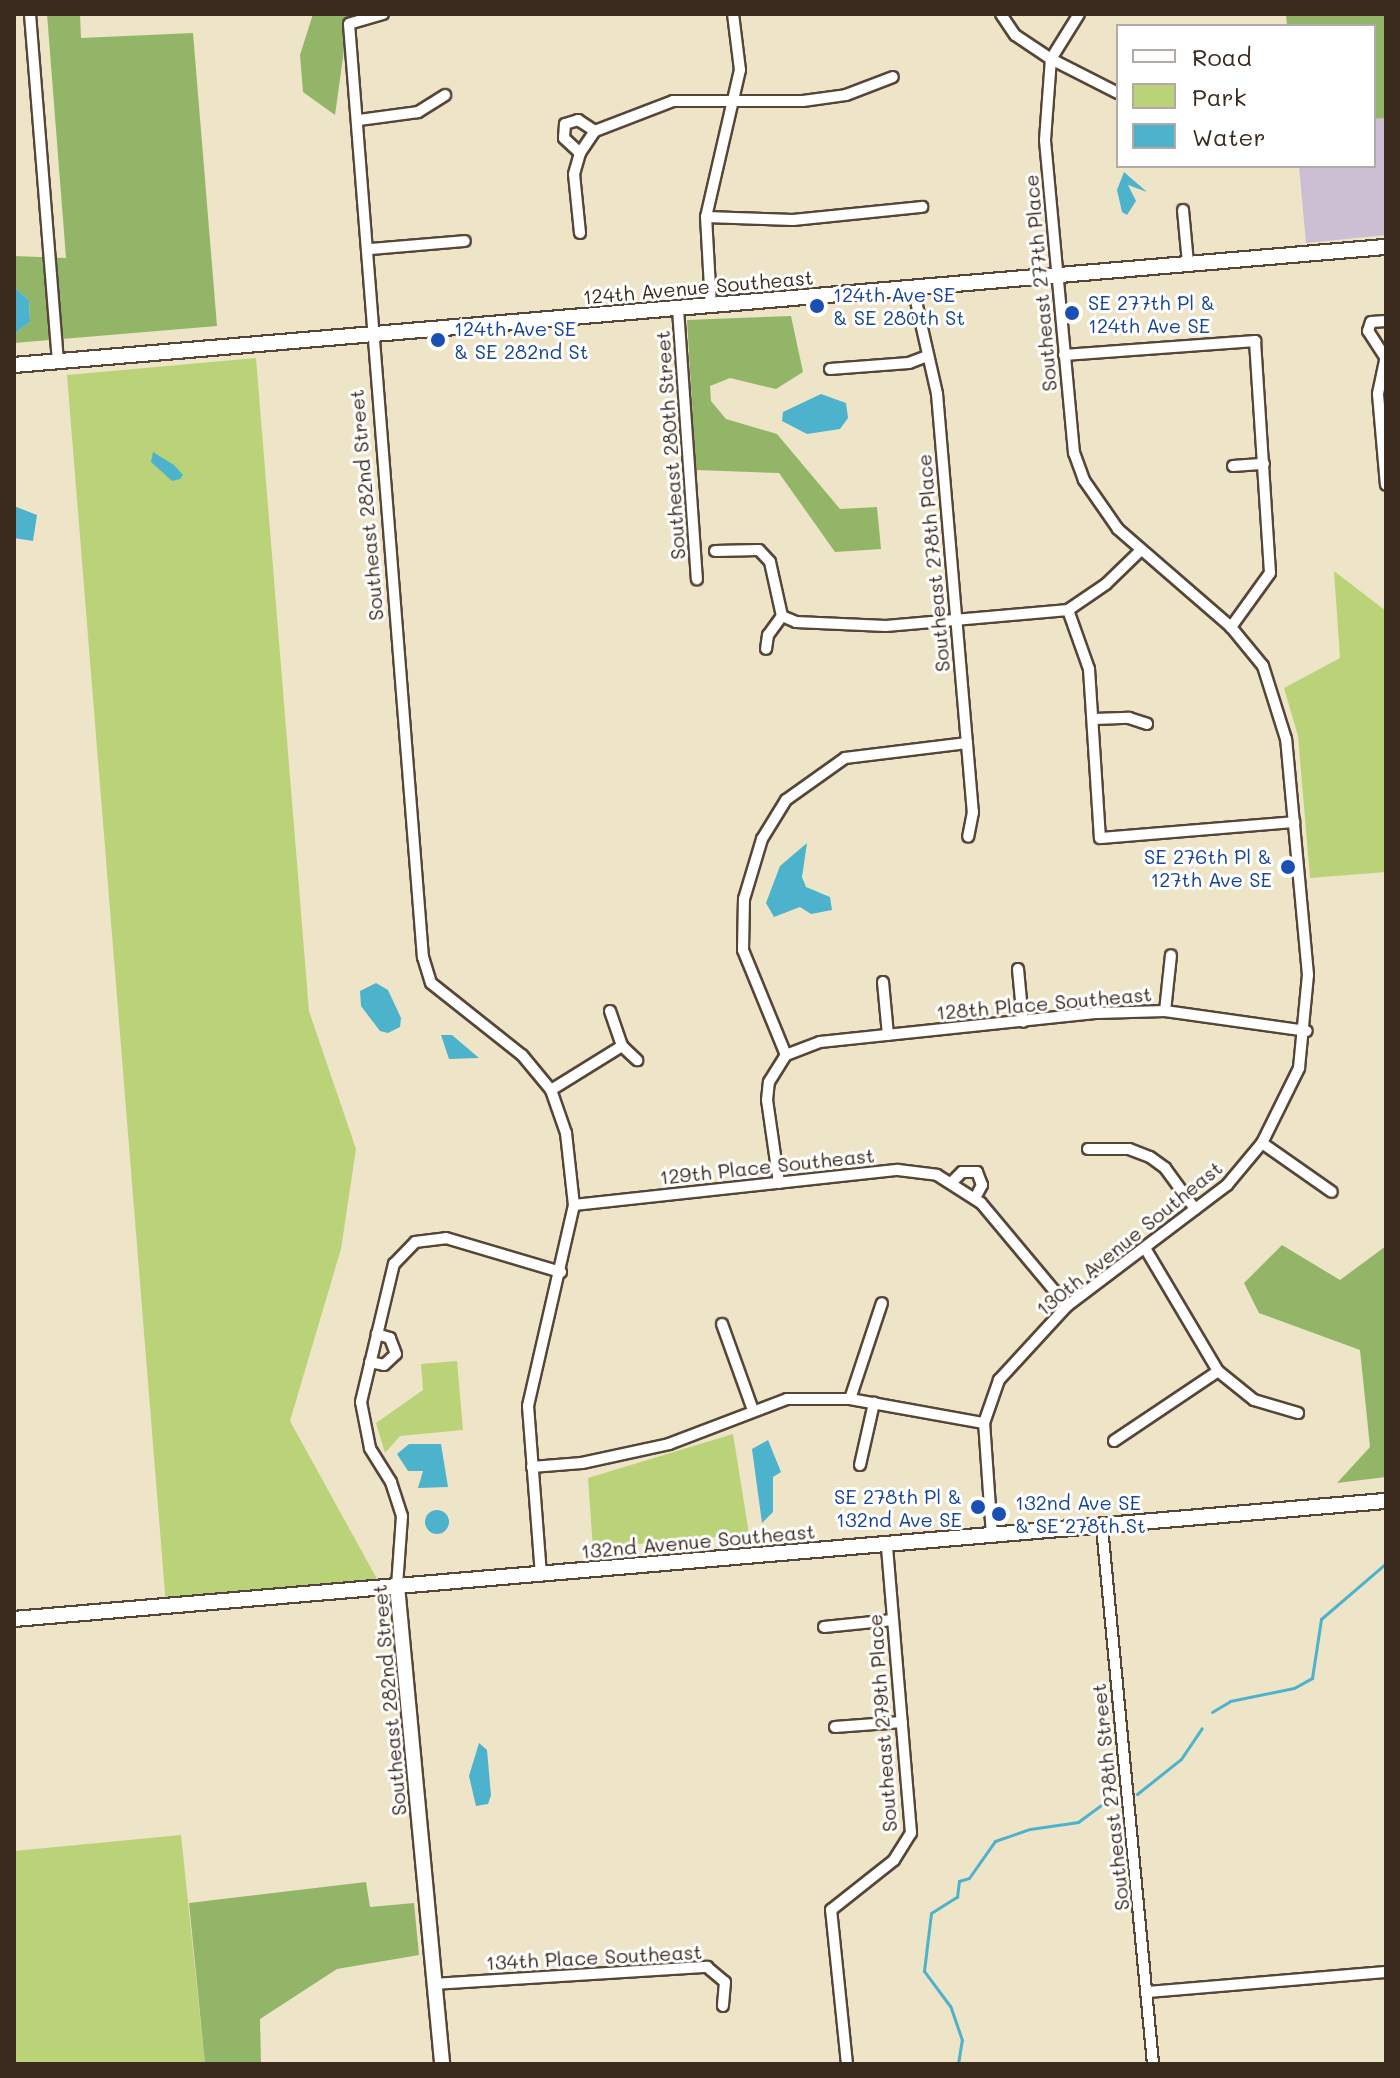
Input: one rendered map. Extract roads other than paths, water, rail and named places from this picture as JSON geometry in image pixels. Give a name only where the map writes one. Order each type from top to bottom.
[{"type":"street","points":[[30,14],[58,361]]},
{"type":"street","name":"Southeast 282nd Street","points":[[383,14],[349,24],[370,249],[376,332],[373,353],[423,957],[431,983],[522,1055],[551,1090]]},
{"type":"street","points":[[711,306],[706,217],[740,70],[733,14]]},
{"type":"street","points":[[1001,14],[1015,35],[1051,59],[1116,92]]},
{"type":"street","points":[[1051,59],[1079,14]]},
{"type":"street","name":"Southeast 277th Place","points":[[1051,59],[1044,110],[1074,453],[1098,506],[1139,552],[1231,627],[1263,666],[1277,700],[1294,822]]},
{"type":"street","points":[[580,233],[574,197],[580,153],[595,131],[673,101],[846,95],[893,77]]},
{"type":"street","points":[[359,120],[418,112],[445,95]]},
{"type":"street","points":[[580,153],[564,138],[565,124],[578,120],[595,131]]},
{"type":"street","points":[[706,217],[793,220],[922,207]]},
{"type":"street","points":[[1183,210],[1188,263]]},
{"type":"street","points":[[370,249],[465,241]]},
{"type":"street","name":"124th Avenue Southeast","points":[[14,365],[1386,247]]},
{"type":"street","name":"Southeast 278th Place","points":[[913,288],[937,394],[973,812],[968,837]]},
{"type":"street","name":"Southeast 280th Street","points":[[678,309],[697,579]]},
{"type":"street","points":[[1386,321],[1371,322],[1368,331],[1386,357],[1378,394],[1386,485]]},
{"type":"street","points":[[1064,355],[1255,341],[1270,573],[1231,627]]},
{"type":"street","points":[[830,369],[909,363],[927,356]]},
{"type":"street","points":[[1233,466],[1264,464]]},
{"type":"street","points":[[715,551],[750,549],[766,554],[782,616]]},
{"type":"street","points":[[782,616],[796,622],[886,626],[1068,610],[1106,584],[1139,552]]},
{"type":"street","points":[[1068,610],[1083,644],[1094,719],[1100,838],[1294,822]]},
{"type":"street","points":[[766,649],[768,635],[782,616]]},
{"type":"street","points":[[1094,719],[1129,718],[1147,724]]},
{"type":"street","points":[[779,1183],[767,1100],[769,1082],[786,1055],[743,950],[749,872],[771,820],[786,800],[825,768],[861,753],[967,743]]},
{"type":"street","name":"130th Avenue Southeast","points":[[984,1423],[1009,1367],[1067,1306],[1227,1185],[1262,1143],[1290,1094],[1307,1031],[1308,975],[1294,822]]},
{"type":"street","points":[[1165,1011],[1171,955]]},
{"type":"street","points":[[1018,969],[1023,1022]]},
{"type":"street","points":[[883,982],[888,1035]]},
{"type":"street","points":[[610,1011],[622,1046],[637,1060]]},
{"type":"street","name":"128th Place Southeast","points":[[786,1055],[820,1042],[1165,1011],[1307,1031]]},
{"type":"street","points":[[541,1574],[528,1423],[531,1385],[561,1272],[574,1205],[566,1133],[551,1090],[622,1046]]},
{"type":"street","points":[[1262,1143],[1332,1192]]},
{"type":"street","points":[[1088,1149],[1129,1149],[1150,1157],[1165,1168],[1195,1209]]},
{"type":"street","points":[[975,1198],[982,1185],[977,1172],[967,1169],[957,1185],[975,1198],[1067,1306]]},
{"type":"street","name":"129th Place Southeast","points":[[574,1205],[898,1170],[957,1185]]},
{"type":"street","name":"Southeast 282nd Street","points":[[442,2064],[397,1586],[402,1516],[391,1482],[370,1448],[362,1416],[370,1362],[402,1251],[415,1242],[446,1238],[561,1272]]},
{"type":"street","points":[[1145,1248],[1218,1371],[1254,1400],[1298,1413]]},
{"type":"street","points":[[850,1399],[882,1303]]},
{"type":"street","points":[[722,1324],[753,1410]]},
{"type":"street","points":[[370,1362],[384,1365],[396,1354],[390,1338],[377,1334]]},
{"type":"street","points":[[1114,1441],[1218,1371]]},
{"type":"street","points":[[532,1467],[654,1448],[787,1399],[850,1399],[984,1423],[992,1536]]},
{"type":"street","points":[[860,1465],[874,1403]]},
{"type":"street","name":"132nd Avenue Southeast","points":[[14,1619],[1386,1501]]},
{"type":"street","name":"Southeast 278th Street","points":[[1102,1527],[1153,2064]]},
{"type":"street","name":"Southeast 279th Place","points":[[847,2064],[831,1910],[894,1860],[908,1842],[902,1722],[887,1545]]},
{"type":"street","points":[[824,1627],[893,1620]]},
{"type":"street","points":[[835,1727],[902,1722]]},
{"type":"street","name":"134th Place Southeast","points":[[433,1984],[707,1967],[725,1982],[723,2006]]},
{"type":"street","points":[[1147,1992],[1386,1972]]},
{"type":"water","points":[[1124,172],[1147,192],[1128,185],[1136,201],[1127,215],[1122,212],[1117,190]]},
{"type":"water","points":[[14,287],[29,300],[30,322],[14,334]]},
{"type":"water","points":[[821,394],[846,403],[848,418],[840,429],[807,434],[782,421],[783,412]]},
{"type":"water","points":[[153,452],[174,465],[183,475],[180,479],[172,481],[151,462]]},
{"type":"water","points":[[14,506],[37,515],[33,541],[14,538]]},
{"type":"water","points":[[807,843],[802,877],[806,887],[830,897],[832,910],[811,914],[800,907],[774,917],[766,903],[780,866]]},
{"type":"water","points":[[376,983],[388,990],[401,1018],[400,1027],[388,1033],[380,1031],[361,1006],[360,991]]},
{"type":"water","points":[[441,1035],[452,1035],[479,1058],[449,1059]]},
{"type":"water","points":[[768,1440],[781,1472],[773,1477],[773,1512],[762,1523],[752,1449]]},
{"type":"water","points":[[409,1444],[441,1444],[448,1487],[418,1488],[423,1471],[408,1471],[397,1454]]},
{"type":"water","points":[[437,1510],[445,1514],[449,1522],[445,1530],[437,1534],[429,1530],[425,1522],[429,1514]]},
{"type":"water","points":[[479,1743],[487,1750],[491,1795],[488,1804],[476,1806],[469,1776]]},
{"type":"waterway","points":[[1212,1712],[1230,1701],[1294,1688],[1312,1678],[1321,1619],[1384,1565]]},
{"type":"waterway","points":[[1137,1794],[1181,1759],[1202,1728]]},
{"type":"waterway","points":[[958,2064],[962,2040],[950,2006],[924,1971],[931,1913],[957,1897],[959,1881],[969,1878],[995,1841],[1030,1829],[1078,1822],[1112,1797]]},
{"type":"place","name":"124th Ave SE & SE 280th St","points":[[817,306]]},
{"type":"place","name":"SE 277th Pl & 124th Ave SE","points":[[1072,313]]},
{"type":"place","name":"124th Ave SE & SE 282nd St","points":[[438,340]]},
{"type":"place","name":"SE 276th Pl & 127th Ave SE","points":[[1288,867]]},
{"type":"place","name":"SE 278th Pl & 132nd Ave SE","points":[[978,1507]]},
{"type":"place","name":"132nd Ave SE & SE 278th St","points":[[999,1514]]}]
